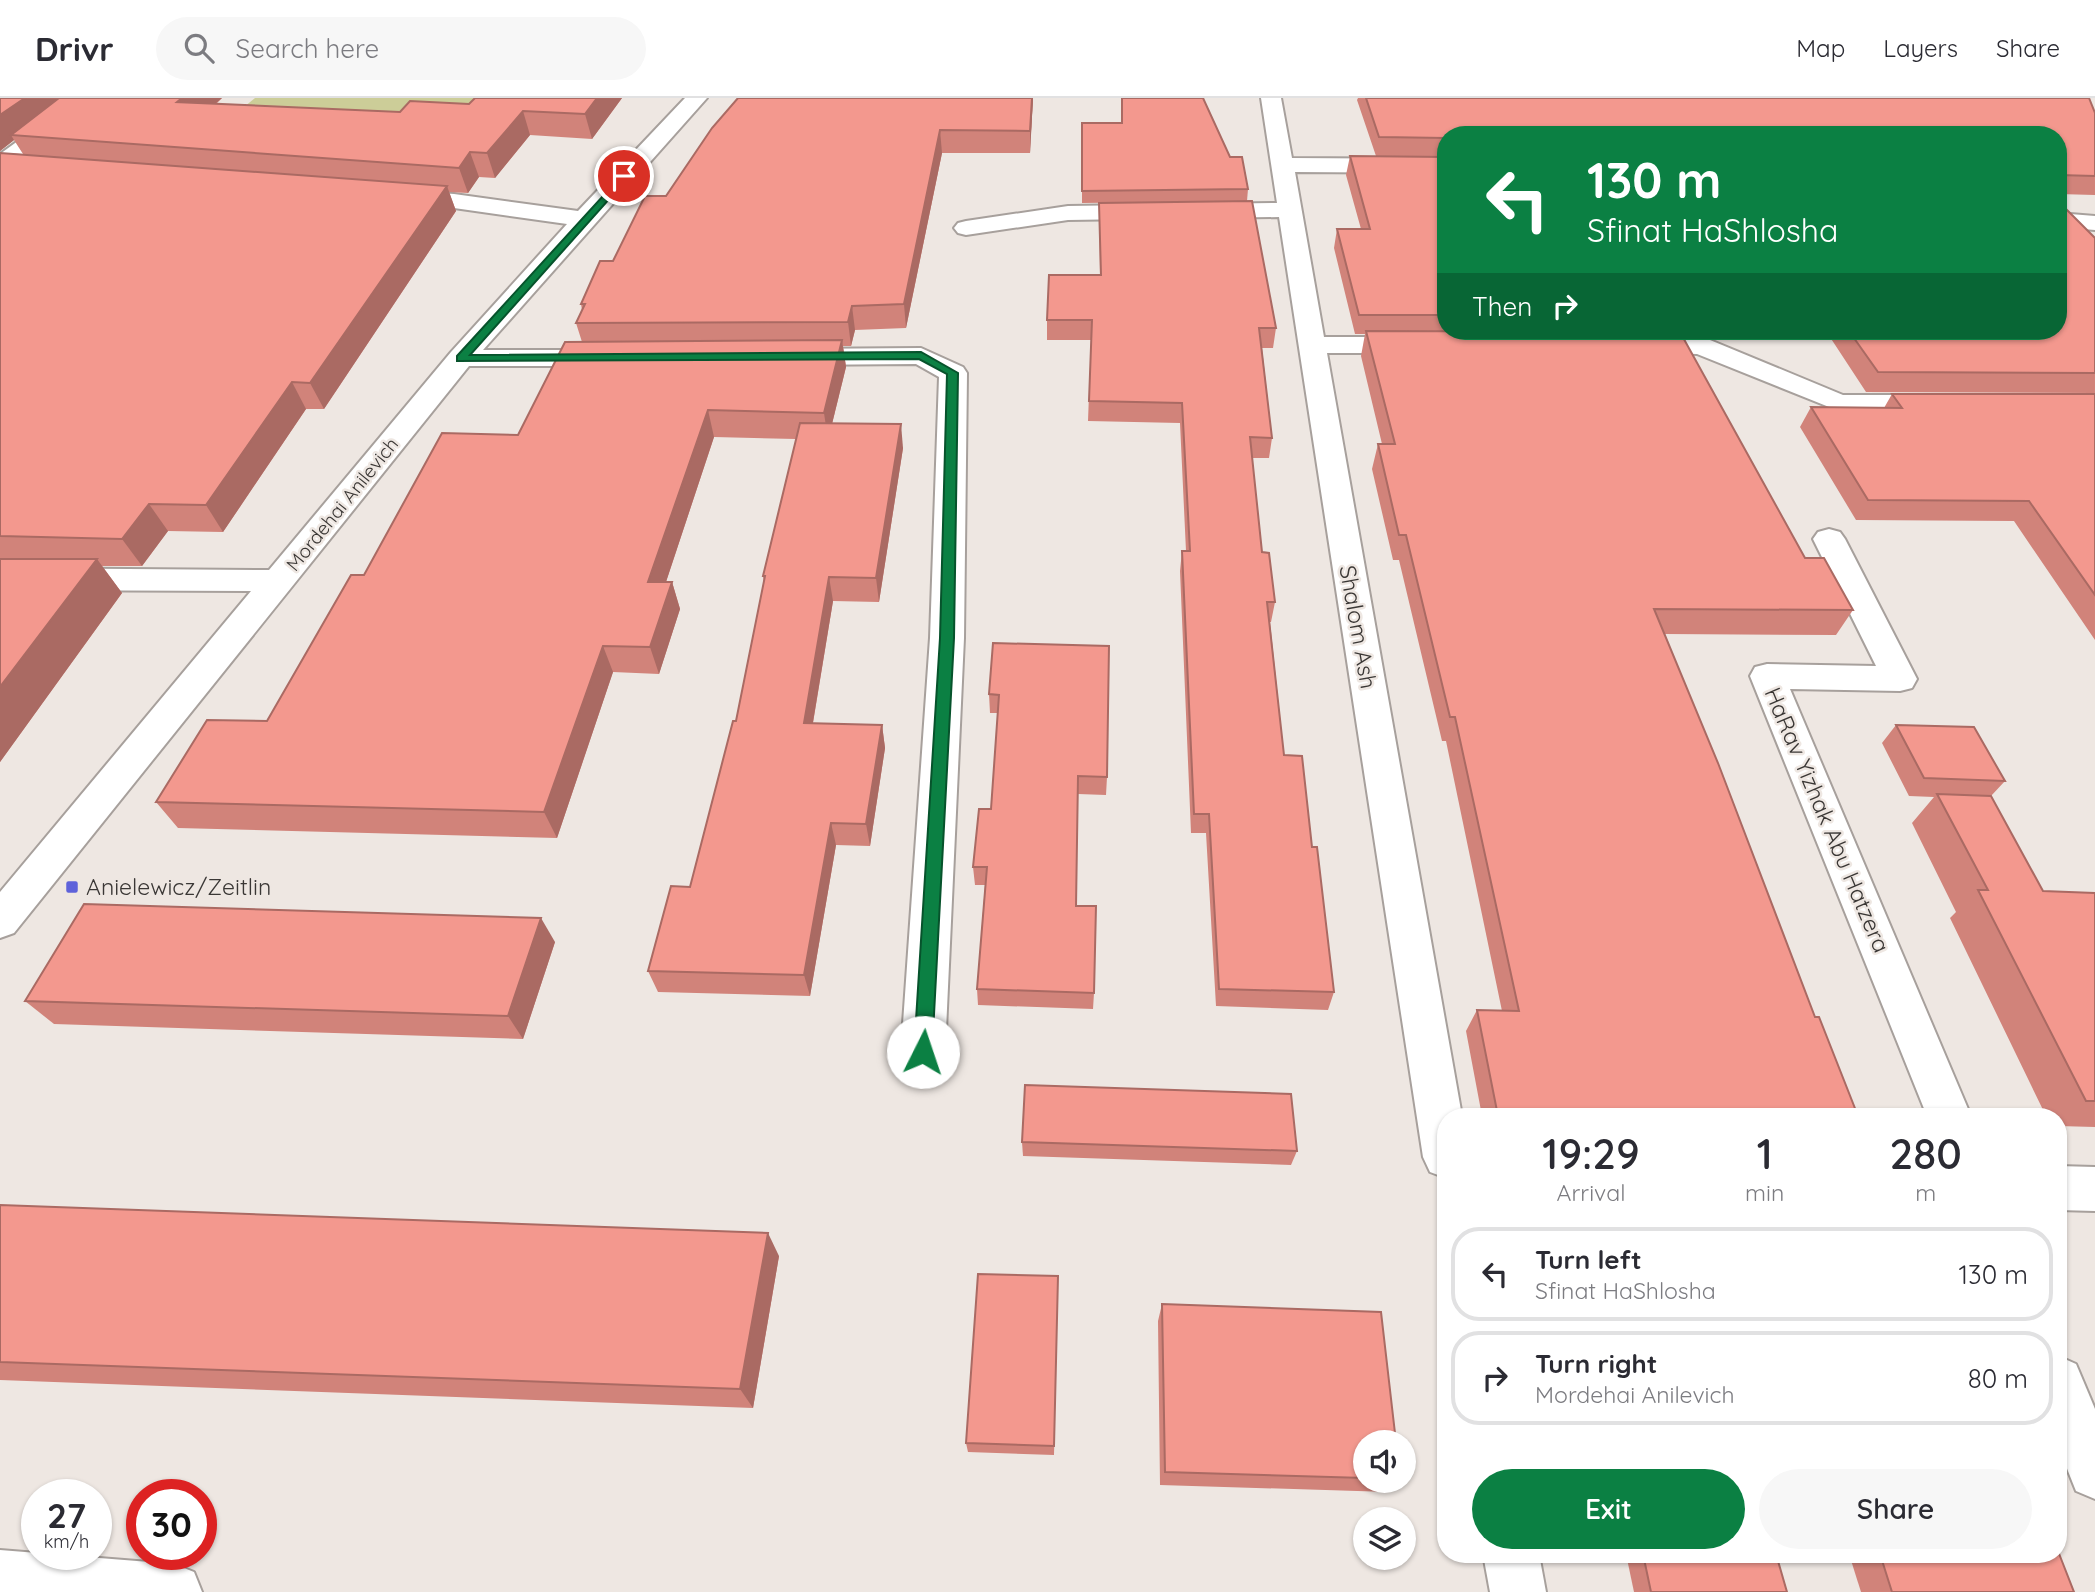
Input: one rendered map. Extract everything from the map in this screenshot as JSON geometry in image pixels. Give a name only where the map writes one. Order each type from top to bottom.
[{"type":"street","points":[[0,166],[90,98]]},
{"type":"street","name":"Mordehai Anilevich","points":[[0,921],[461,358],[584,219],[697,98]]},
{"type":"street","name":"Shalom Ash","points":[[1271,98],[1438,1108]]},
{"type":"street","points":[[1282,165],[1437,166]]},
{"type":"street","points":[[0,166],[27,169]]},
{"type":"street","points":[[371,195],[454,201],[584,219]]},
{"type":"street","points":[[966,228],[1068,213],[1290,210]]},
{"type":"street","points":[[2067,221],[2095,223]]},
{"type":"street","points":[[1310,345],[1443,345]]},
{"type":"street","points":[[1604,346],[1701,346],[1839,403],[1961,402]]},
{"type":"street","points":[[768,357],[921,356],[953,373],[947,638],[923,1052]]},
{"type":"street","points":[[461,358],[642,357]]},
{"type":"street","name":"HaRav Yizhak Abu Hatzera","points":[[1829,539],[1900,679],[1767,676],[1946,1108]]},
{"type":"street","points":[[0,579],[279,581]]},
{"type":"street","points":[[2067,1188],[2095,1189]]},
{"type":"street","points":[[2067,1404],[2095,1472]]},
{"type":"street","points":[[1513,1563],[1518,1592]]},
{"type":"street","points":[[0,1578],[174,1592]]},
{"type":"green space","points":[[255,98],[479,98],[459,119],[244,107]]},
{"type":"building","points":[[0,98],[25,98],[0,115]]},
{"type":"building","points":[[59,98],[182,98],[177,102],[400,112],[410,101],[469,104],[475,98],[597,98],[585,114],[523,111],[487,153],[470,152],[459,168],[11,135]]},
{"type":"building","points":[[738,98],[1032,98],[1030,131],[940,130],[904,304],[852,306],[848,322],[576,323],[585,304],[581,304],[600,261],[613,261],[645,196],[666,196],[712,128]]},
{"type":"building","points":[[1122,98],[1203,98],[1230,157],[1242,157],[1248,189],[1082,191],[1082,123],[1122,123]]},
{"type":"building","points":[[1366,98],[2089,98],[2095,113],[2095,176],[2067,175],[2067,126],[1437,126],[1437,138],[1379,137]]},
{"type":"building","points":[[0,153],[447,186],[310,383],[292,382],[206,505],[149,504],[122,539],[0,536]]},
{"type":"building","points":[[1350,156],[1437,157],[1437,315],[1359,315],[1337,229],[1370,229]]},
{"type":"building","points":[[1252,201],[1276,328],[1259,328],[1272,438],[1250,437],[1262,552],[1269,553],[1275,602],[1267,602],[1284,755],[1302,756],[1312,847],[1317,847],[1334,992],[1219,989],[1209,814],[1194,814],[1182,551],[1190,551],[1182,403],[1089,401],[1092,320],[1047,320],[1049,275],[1101,275],[1099,203]]},
{"type":"building","points":[[2067,210],[2095,238],[2095,373],[1878,372],[1855,340],[2067,340]]},
{"type":"building","points":[[1366,331],[1437,331],[1437,340],[1684,340],[1805,558],[1824,558],[1853,610],[1654,609],[1718,763],[1815,1017],[1819,1017],[1855,1108],[1496,1108],[1477,1010],[1519,1011],[1455,717],[1450,717],[1406,535],[1399,535],[1378,444],[1395,444]]},
{"type":"building","points":[[842,340],[824,413],[708,410],[648,582],[672,582],[650,647],[603,646],[544,812],[156,802],[207,720],[267,721],[351,575],[364,575],[442,433],[518,435],[565,342]]},
{"type":"building","points":[[1892,394],[2095,394],[2095,595],[2029,501],[1868,500],[1811,407],[1902,408]]},
{"type":"building","points":[[800,423],[901,424],[876,578],[829,577],[804,723],[882,725],[866,824],[831,823],[804,975],[648,971],[671,886],[690,887],[733,721],[736,721],[763,576]]},
{"type":"building","points":[[0,559],[97,559],[0,687]]},
{"type":"building","points":[[993,643],[1109,646],[1107,777],[1078,776],[1076,906],[1096,906],[1094,993],[977,989],[987,867],[973,867],[979,809],[991,809],[999,695],[989,694]]},
{"type":"building","points":[[1896,725],[1974,727],[2005,781],[1924,778]]},
{"type":"building","points":[[1937,794],[1991,796],[2043,891],[2095,893],[2095,1101],[2086,1101],[1978,890],[1988,890]]},
{"type":"building","points":[[84,904],[541,918],[508,1016],[25,1001]]},
{"type":"building","points":[[1025,1085],[1291,1094],[1297,1151],[1022,1142]]},
{"type":"building","points":[[0,1205],[768,1233],[740,1389],[0,1362]]},
{"type":"building","points":[[978,1274],[1058,1276],[1054,1446],[966,1443]]},
{"type":"building","points":[[1162,1304],[1381,1312],[1395,1430],[1353,1430],[1353,1478],[1165,1472]]},
{"type":"building","points":[[1645,1563],[1779,1563],[1787,1592],[1651,1592]]},
{"type":"building","points":[[1883,1563],[2063,1563],[2074,1592],[1892,1592]]},
{"type":"place","name":"Anielewicz/Zeitlin","points":[[72,887]]},
{"type":"route","points":[[624,176],[461,358],[921,356],[953,373],[947,638],[923,1052]]}]
